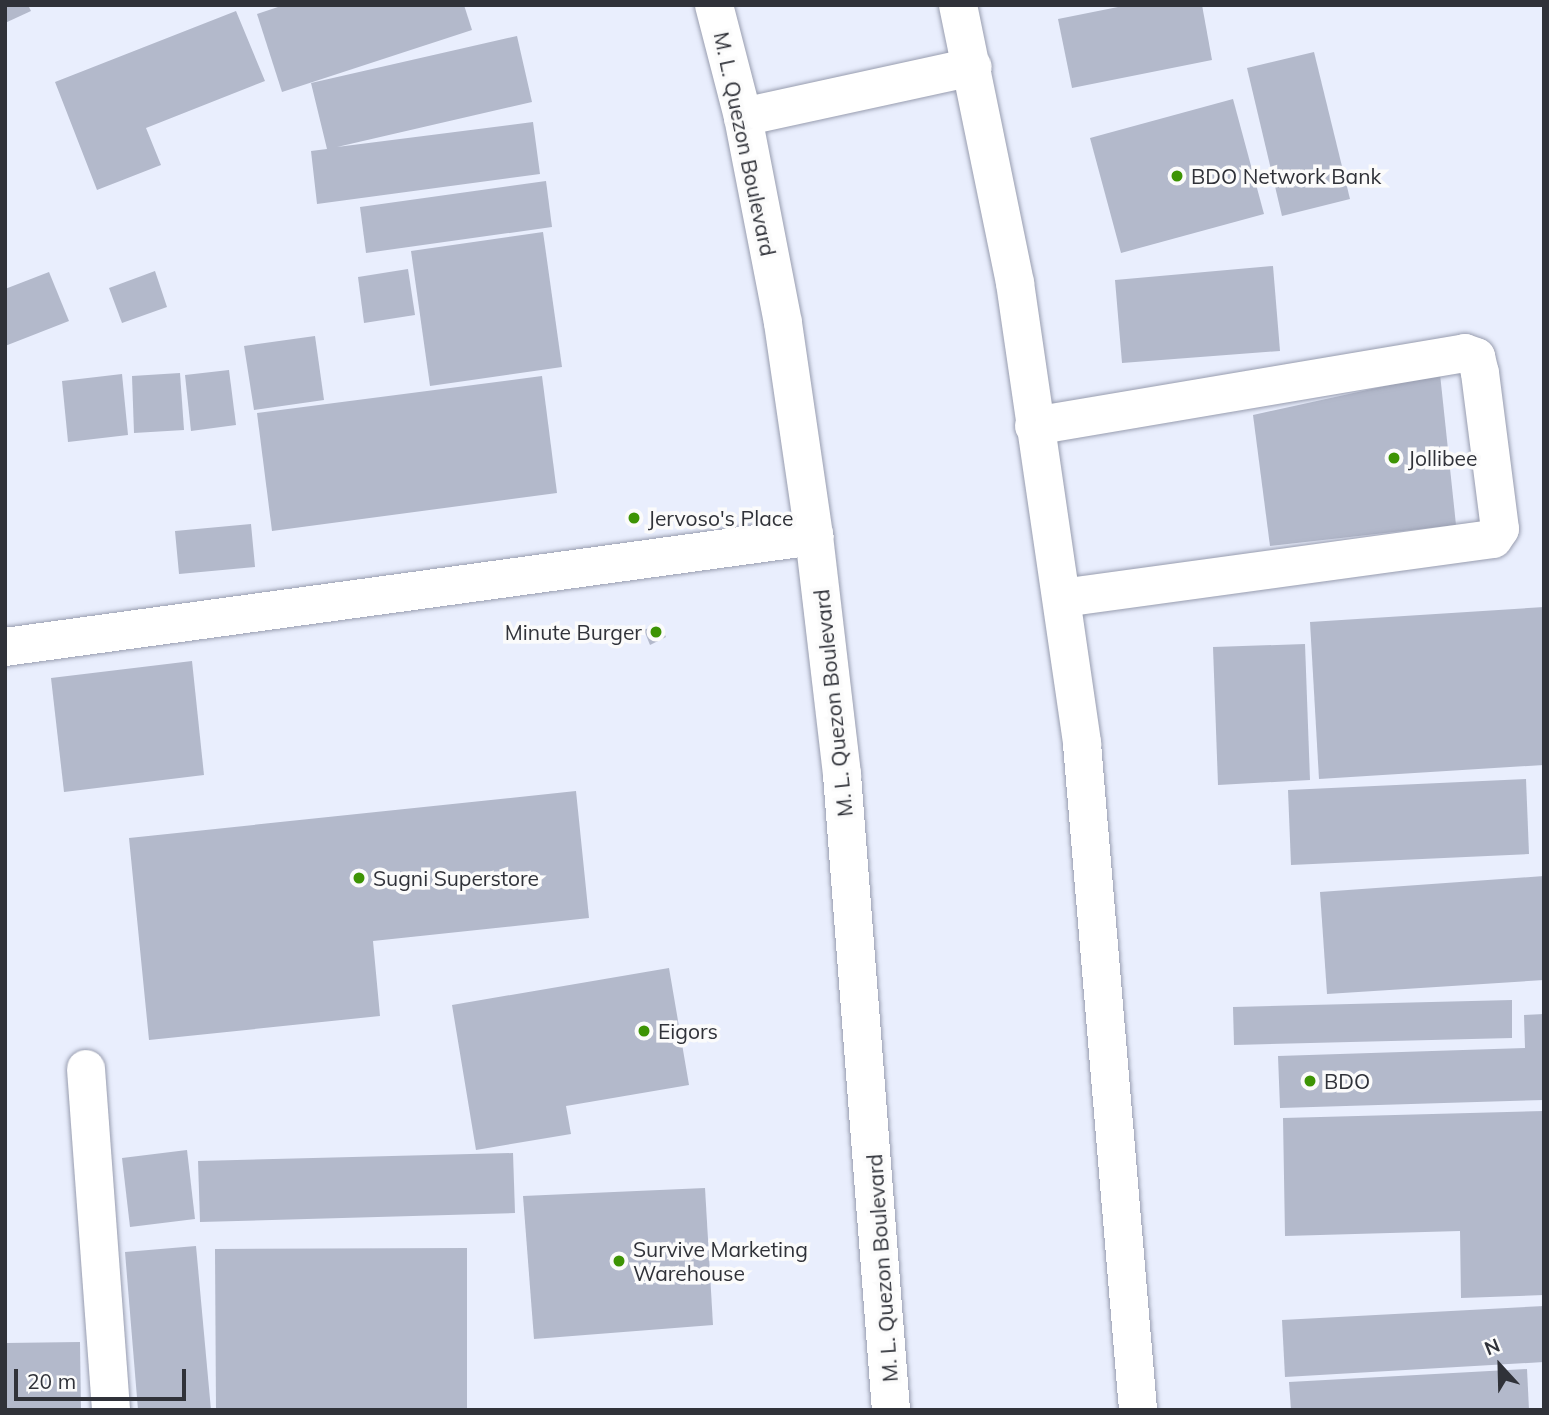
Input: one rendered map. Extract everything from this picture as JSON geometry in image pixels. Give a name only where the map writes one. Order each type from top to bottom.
[{"type":"main road","name":"M. L. Quezon Boulevard","points":[[714,5],[743,117],[814,536],[842,775],[891,1410]]},
{"type":"main road","points":[[958,5],[973,67],[1015,283],[1085,771],[1138,1410]]},
{"type":"main road","points":[[743,117],[973,67]]},
{"type":"main road","points":[[1034,426],[1465,353],[1476,357],[1480,373],[1500,529],[1493,539],[1062,598]]},
{"type":"main road","points":[[5,647],[814,536]]},
{"type":"main road","points":[[86,1069],[111,1410]]},
{"type":"building","points":[[5,5],[28,5],[31,11],[5,23]]},
{"type":"building","points":[[284,5],[464,5],[472,30],[282,92],[257,14]]},
{"type":"building","points":[[1128,5],[1202,5],[1212,60],[1072,88],[1058,19]]},
{"type":"building","points":[[236,11],[265,81],[146,128],[161,165],[97,190],[55,82]]},
{"type":"building","points":[[517,36],[532,102],[337,147],[533,122],[540,174],[317,204],[311,151],[327,149],[311,83]]},
{"type":"building","points":[[1314,52],[1350,199],[1282,216],[1247,68]]},
{"type":"building","name":"BDO Network Bank","points":[[1233,99],[1264,214],[1121,253],[1090,138]]},
{"type":"building","points":[[546,181],[552,227],[366,253],[360,207]]},
{"type":"building","points":[[543,232],[562,367],[430,386],[411,251]]},
{"type":"building","points":[[1273,266],[1280,351],[1122,363],[1115,280]]},
{"type":"building","points":[[408,269],[415,315],[364,323],[358,277]]},
{"type":"building","points":[[155,271],[167,307],[122,323],[109,288]]},
{"type":"building","points":[[49,272],[69,321],[5,346],[5,289]]},
{"type":"building","points":[[315,336],[324,400],[254,410],[244,346]]},
{"type":"building","points":[[229,370],[236,425],[191,431],[185,375]]},
{"type":"building","points":[[180,373],[184,430],[134,433],[132,376]]},
{"type":"building","points":[[122,374],[128,435],[68,442],[62,381]]},
{"type":"building","points":[[1440,374],[1456,525],[1270,546],[1253,415]]},
{"type":"building","points":[[542,376],[557,493],[272,531],[257,413]]},
{"type":"building","points":[[251,524],[255,567],[179,574],[175,531]]},
{"type":"building","points":[[1544,607],[1544,765],[1319,779],[1310,622]]},
{"type":"building","points":[[659,623],[666,637],[650,645],[644,630]]},
{"type":"building","points":[[1305,644],[1310,780],[1218,785],[1213,647]]},
{"type":"building","points":[[192,661],[204,775],[64,792],[51,678]]},
{"type":"building","points":[[1526,779],[1529,854],[1291,865],[1288,790]]},
{"type":"building","name":"Sugni Superstore","points":[[576,791],[589,918],[373,941],[380,1016],[149,1040],[129,838]]},
{"type":"building","points":[[1544,876],[1544,980],[1327,994],[1320,892]]},
{"type":"building","points":[[669,968],[689,1085],[566,1106],[571,1134],[476,1150],[452,1005]]},
{"type":"building","points":[[1512,1000],[1512,1038],[1234,1045],[1233,1007]]},
{"type":"building","points":[[1544,1014],[1544,1100],[1280,1108],[1278,1056],[1525,1048],[1524,1015]]},
{"type":"building","points":[[1544,1111],[1544,1295],[1461,1298],[1460,1231],[1285,1236],[1283,1118]]},
{"type":"building","points":[[187,1150],[195,1219],[130,1227],[122,1158]]},
{"type":"building","points":[[513,1153],[515,1213],[200,1222],[198,1161]]},
{"type":"building","name":"Survive Marketing Warehouse","points":[[705,1188],[713,1325],[534,1339],[523,1196]]},
{"type":"building","points":[[196,1246],[211,1410],[138,1410],[125,1252]]},
{"type":"building","points":[[467,1248],[467,1410],[216,1410],[215,1249]]},
{"type":"building","points":[[1544,1306],[1544,1362],[1285,1377],[1282,1320]]},
{"type":"building","points":[[80,1342],[81,1410],[5,1410],[5,1343]]},
{"type":"building","points":[[1527,1369],[1529,1410],[1291,1410],[1289,1382]]},
{"type":"place","name":"BDO Network Bank","points":[[1177,176]]},
{"type":"place","name":"Jollibee","points":[[1394,458]]},
{"type":"place","name":"Jervoso's Place","points":[[634,518]]},
{"type":"place","name":"Minute Burger","points":[[656,632]]},
{"type":"place","name":"Sugni Superstore","points":[[359,878]]},
{"type":"place","name":"Eigors","points":[[644,1031]]},
{"type":"place","name":"BDO","points":[[1310,1081]]},
{"type":"place","name":"Survive Marketing Warehouse","points":[[619,1261]]}]
